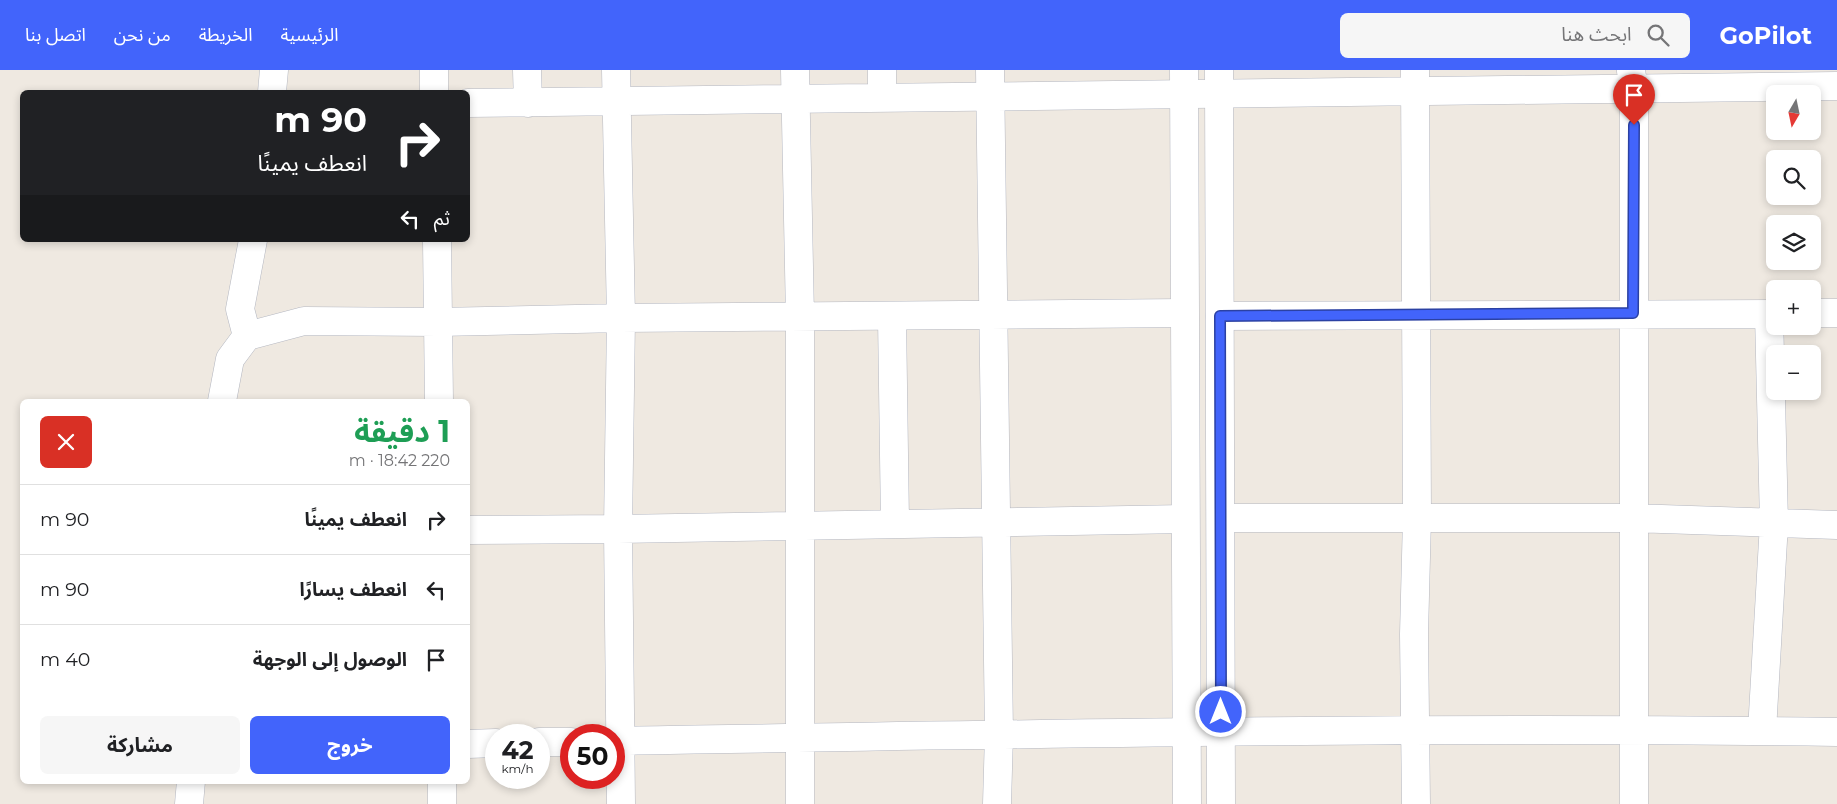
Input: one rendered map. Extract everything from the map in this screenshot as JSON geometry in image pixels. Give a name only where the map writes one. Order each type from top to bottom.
[{"type":"street","points":[[272,90],[274,70]]},
{"type":"street","points":[[434,70],[434,90]]},
{"type":"street","points":[[527,70],[528,102]]},
{"type":"street","points":[[616,70],[621,318],[617,724]]},
{"type":"street","points":[[795,70],[800,317],[801,525],[798,738],[800,804]]},
{"type":"street","points":[[882,70],[882,98]]},
{"type":"street","points":[[470,103],[882,98],[990,83],[1800,78],[1837,86]]},
{"type":"street","points":[[1632,79],[1634,804]]},
{"type":"street","points":[[1415,80],[1417,518],[1414,730],[1416,804]]},
{"type":"street","points":[[1219,81],[1222,804]]},
{"type":"street","points":[[1184,82],[1187,804]]},
{"type":"street","points":[[990,83],[995,315],[992,330],[999,734],[996,804]]},
{"type":"street","points":[[247,336],[240,309],[253,242]]},
{"type":"street","points":[[437,242],[440,399]]},
{"type":"street","points":[[1821,313],[1837,313]]},
{"type":"street","points":[[222,399],[230,359],[247,336],[304,321],[438,322],[621,318],[1184,314]]},
{"type":"street","points":[[1220,316],[1766,314]]},
{"type":"street","points":[[892,317],[895,523]]},
{"type":"street","points":[[1762,731],[1774,522],[1772,335]]},
{"type":"street","points":[[1221,518],[1632,518],[1837,525]]},
{"type":"street","points":[[470,530],[618,530],[895,523],[1185,519]]},
{"type":"street","points":[[625,741],[1186,731],[1633,729],[1837,732]]},
{"type":"street","points":[[470,744],[485,743]]},
{"type":"street","points":[[189,804],[191,784]]},
{"type":"street","points":[[442,784],[442,804]]},
{"type":"street","points":[[620,789],[621,804]]},
{"type":"route","points":[[1221,712],[1220,316],[1633,313],[1634,125]]}]
